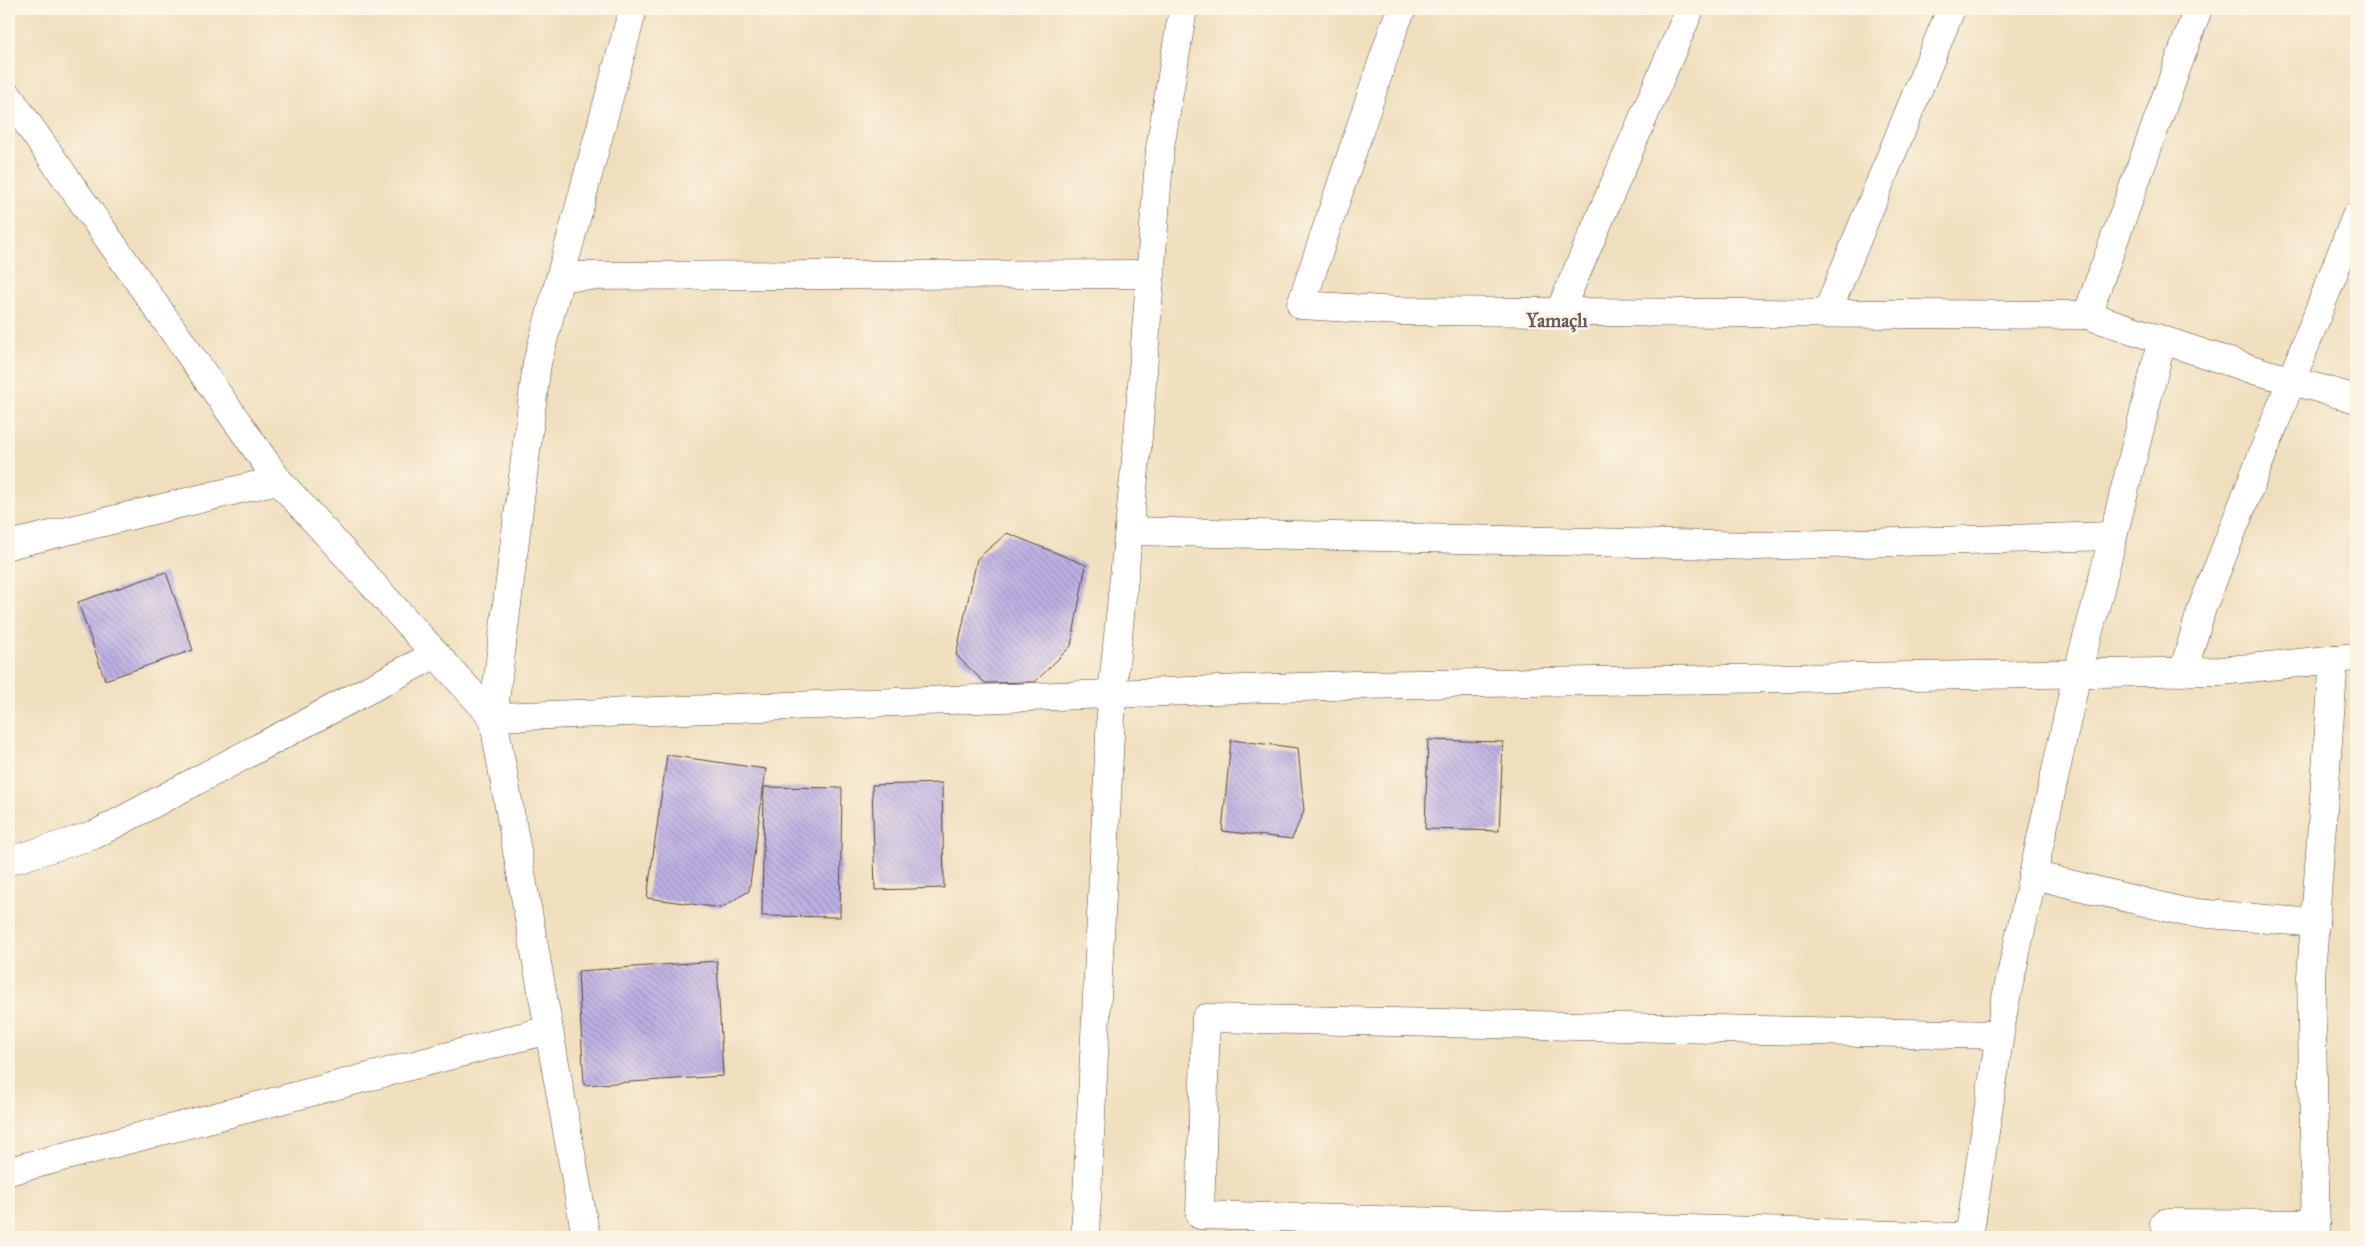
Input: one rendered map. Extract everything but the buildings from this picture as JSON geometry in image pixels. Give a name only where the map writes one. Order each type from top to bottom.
[{"type":"street","points":[[586,1237],[493,717],[536,363],[633,9]]},
{"type":"street","points":[[1085,1237],[1112,694],[1129,531],[1160,148],[1183,9]]},
{"type":"street","points":[[1402,9],[1394,27],[1301,305],[1399,311],[2087,315],[2293,381],[2353,398],[2356,397]]},
{"type":"street","points":[[1559,313],[1690,9]]},
{"type":"street","points":[[1826,314],[1951,9]]},
{"type":"street","points":[[2087,315],[2198,9]]},
{"type":"street","points":[[9,97],[278,480],[493,717],[1355,685],[2220,671],[2345,658],[2315,923],[2311,976],[2316,1231],[2164,1222]]},
{"type":"street","points":[[2183,672],[2202,608],[2293,381],[2356,216]]},
{"type":"street","points":[[561,276],[1151,274]]},
{"type":"street","points":[[1969,1237],[2004,1007],[2077,674],[2114,536],[2162,340]]},
{"type":"street","points":[[9,545],[278,480]]},
{"type":"street","points":[[1129,531],[1754,546],[2114,536]]},
{"type":"street","points":[[9,861],[94,835],[436,654]]},
{"type":"street","points":[[2033,874],[2185,912],[2315,923]]},
{"type":"street","points":[[1965,1237],[1200,1214],[1206,1018],[1999,1035]]},
{"type":"street","points":[[9,1171],[548,1030]]},
{"type":"district","name":"Yamaçlı","points":[[1557,320]]}]
